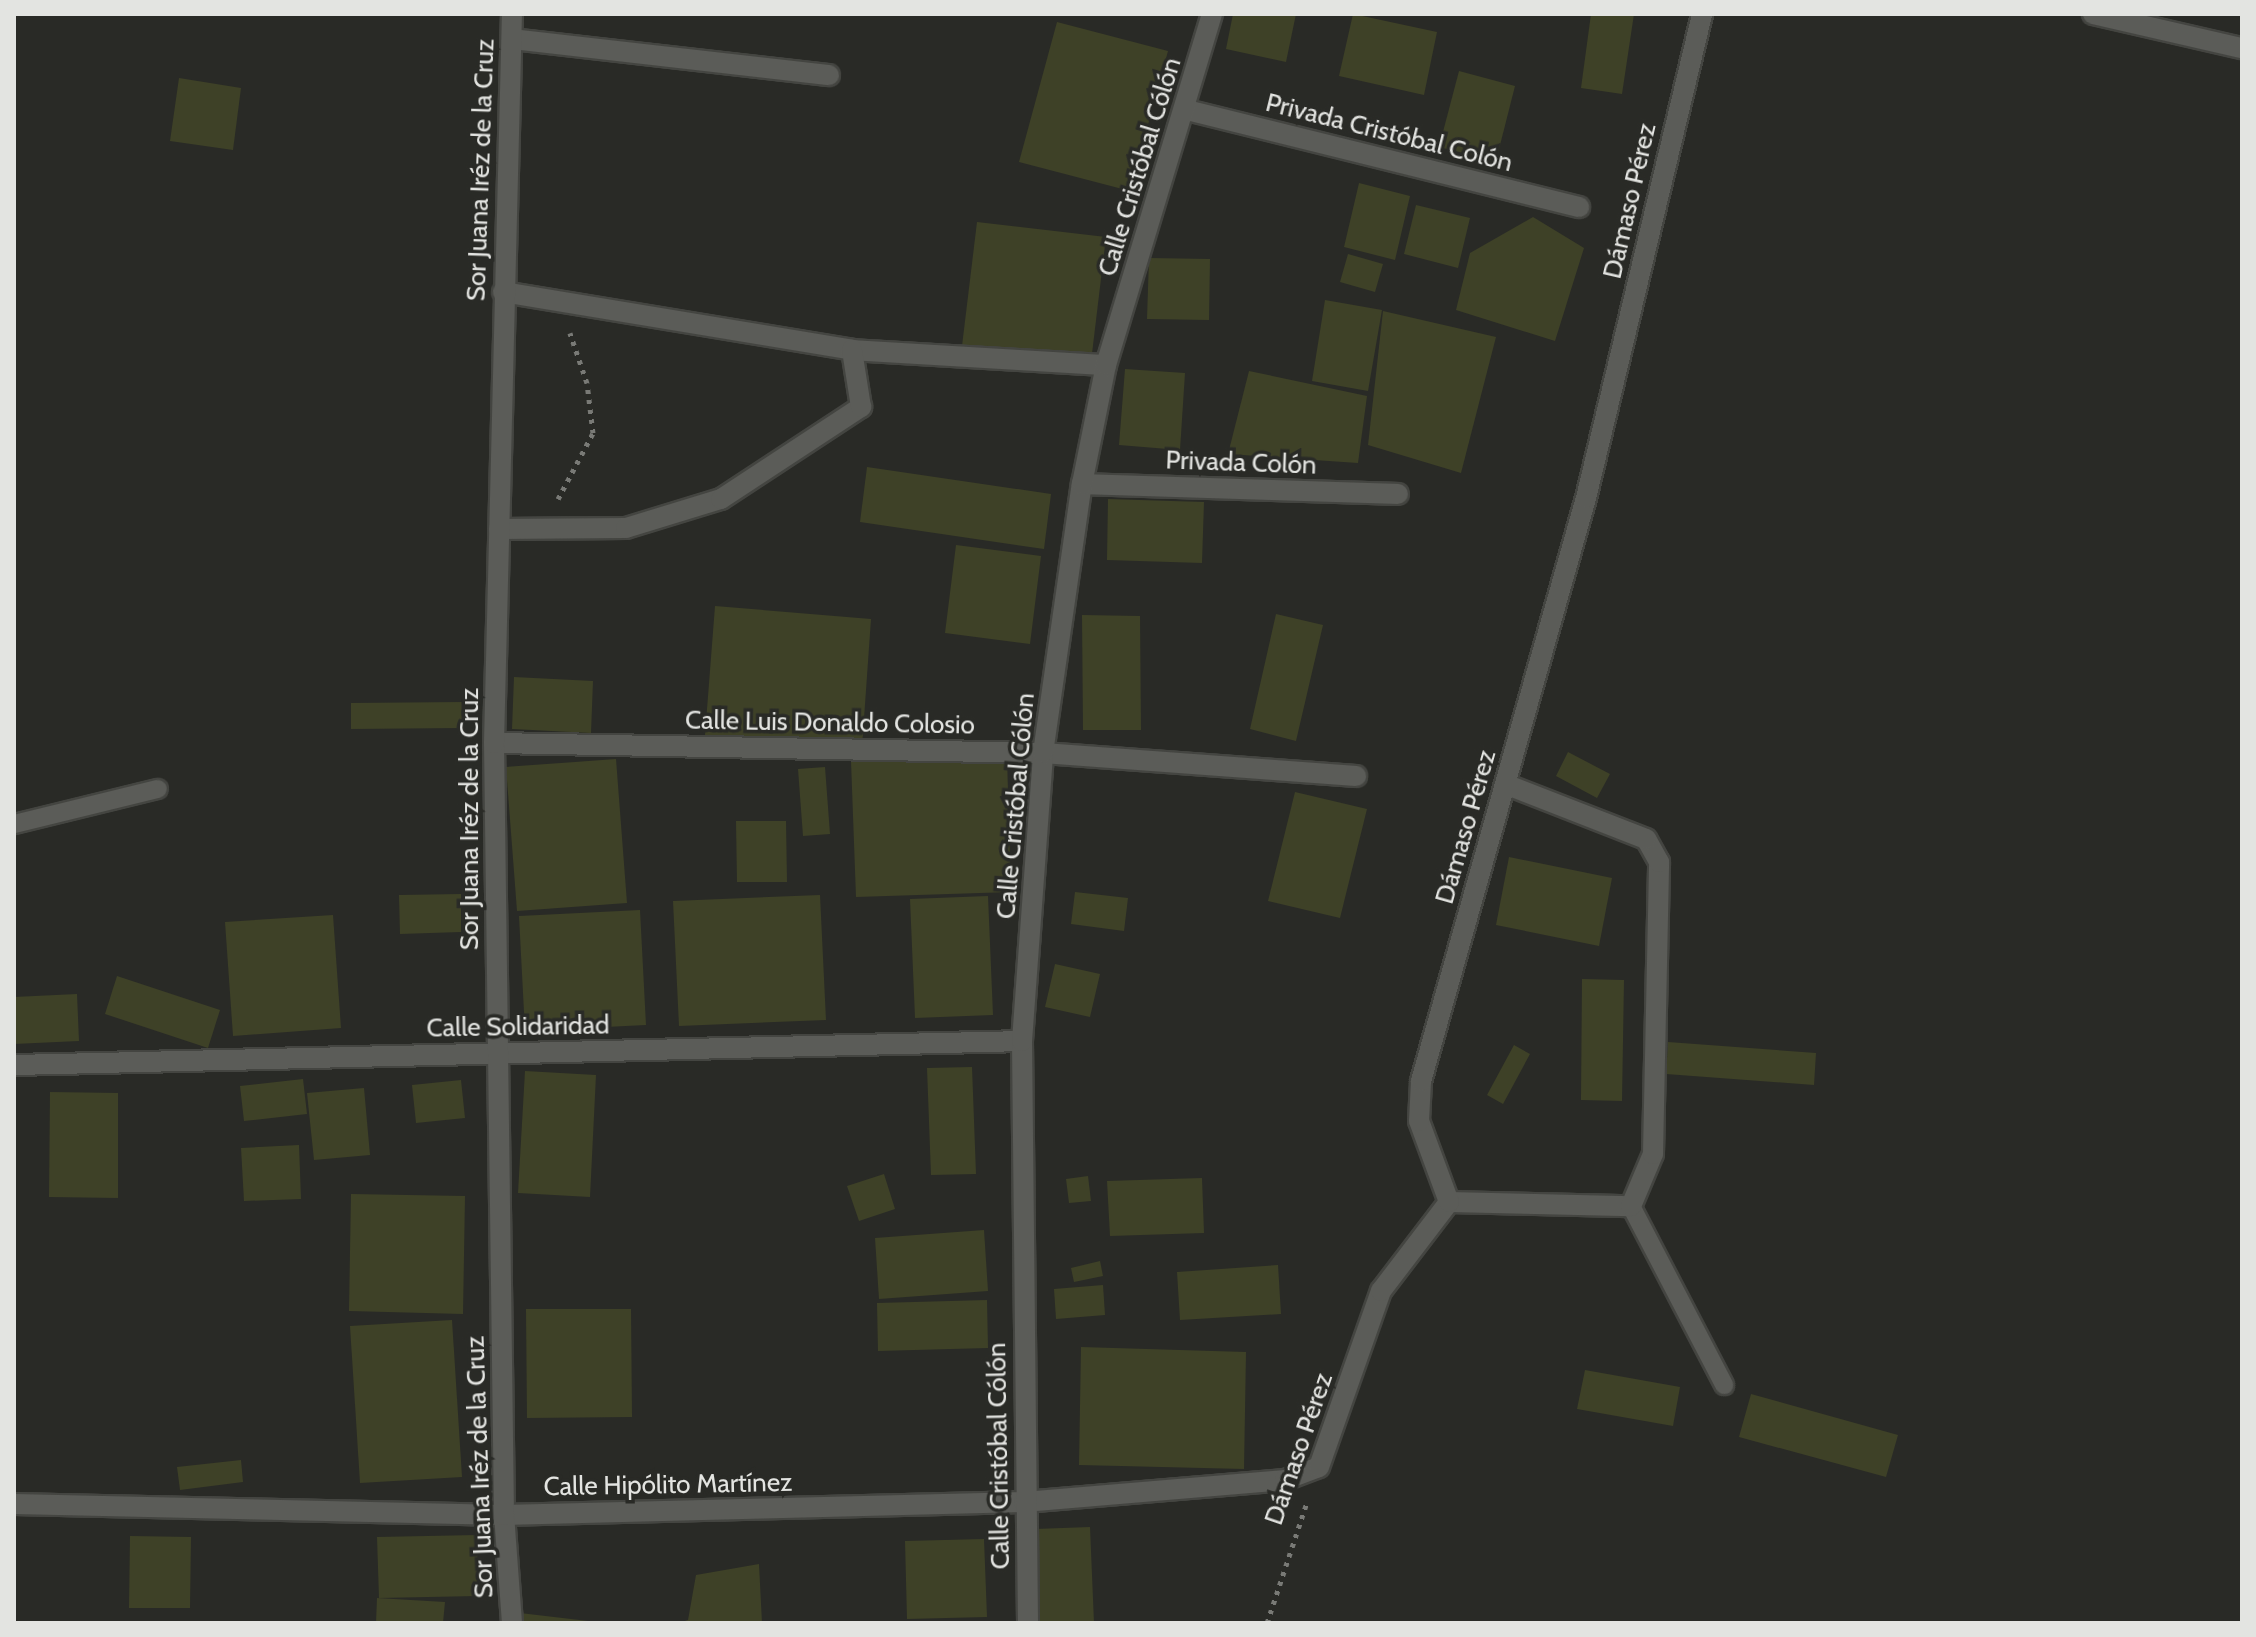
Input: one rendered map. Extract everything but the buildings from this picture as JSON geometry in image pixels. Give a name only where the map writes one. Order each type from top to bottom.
[{"type":"street","name":"Sor Juana Iréz de la Cruz","points":[[512,14],[494,743],[504,1515],[512,1623]]},
{"type":"street","name":"Calle Cristóbal Cólón","points":[[1028,1623],[1024,1502],[1022,1041],[1043,753],[1082,484],[1106,365],[1187,110],[1212,14]]},
{"type":"street","name":"Dámaso Pérez","points":[[1319,1467],[1381,1291],[1449,1202],[1419,1121],[1421,1081],[1586,498],[1702,14]]},
{"type":"street","points":[[2093,14],[2242,48]]},
{"type":"street","points":[[512,39],[829,75]]},
{"type":"street","name":"Privada Cristóbal Colón","points":[[1187,110],[1579,207]]},
{"type":"street","points":[[503,292],[852,350],[1106,365]]},
{"type":"street","points":[[499,529],[626,528],[721,499],[861,407],[852,350]]},
{"type":"street","name":"Privada Colón","points":[[1082,484],[1398,494]]},
{"type":"street","name":"Calle Luis Donaldo Colosio","points":[[494,743],[1043,753],[1356,776]]},
{"type":"street","points":[[1449,1202],[1631,1206],[1653,1154],[1659,862],[1646,839],[1505,784]]},
{"type":"street","name":"Calle Solidaridad","points":[[14,1065],[1022,1041]]},
{"type":"street","name":"Calle Hipólito Martínez","points":[[14,1504],[504,1515],[1024,1502],[1285,1480],[1319,1467]]},
{"type":"lane","points":[[14,824],[158,789]]},
{"type":"lane","points":[[1631,1206],[1724,1385]]},
{"type":"path","points":[[542,528],[593,433],[587,383],[558,300]]},
{"type":"path","name":"Dámaso Pérez","points":[[1267,1623],[1319,1467]]}]
